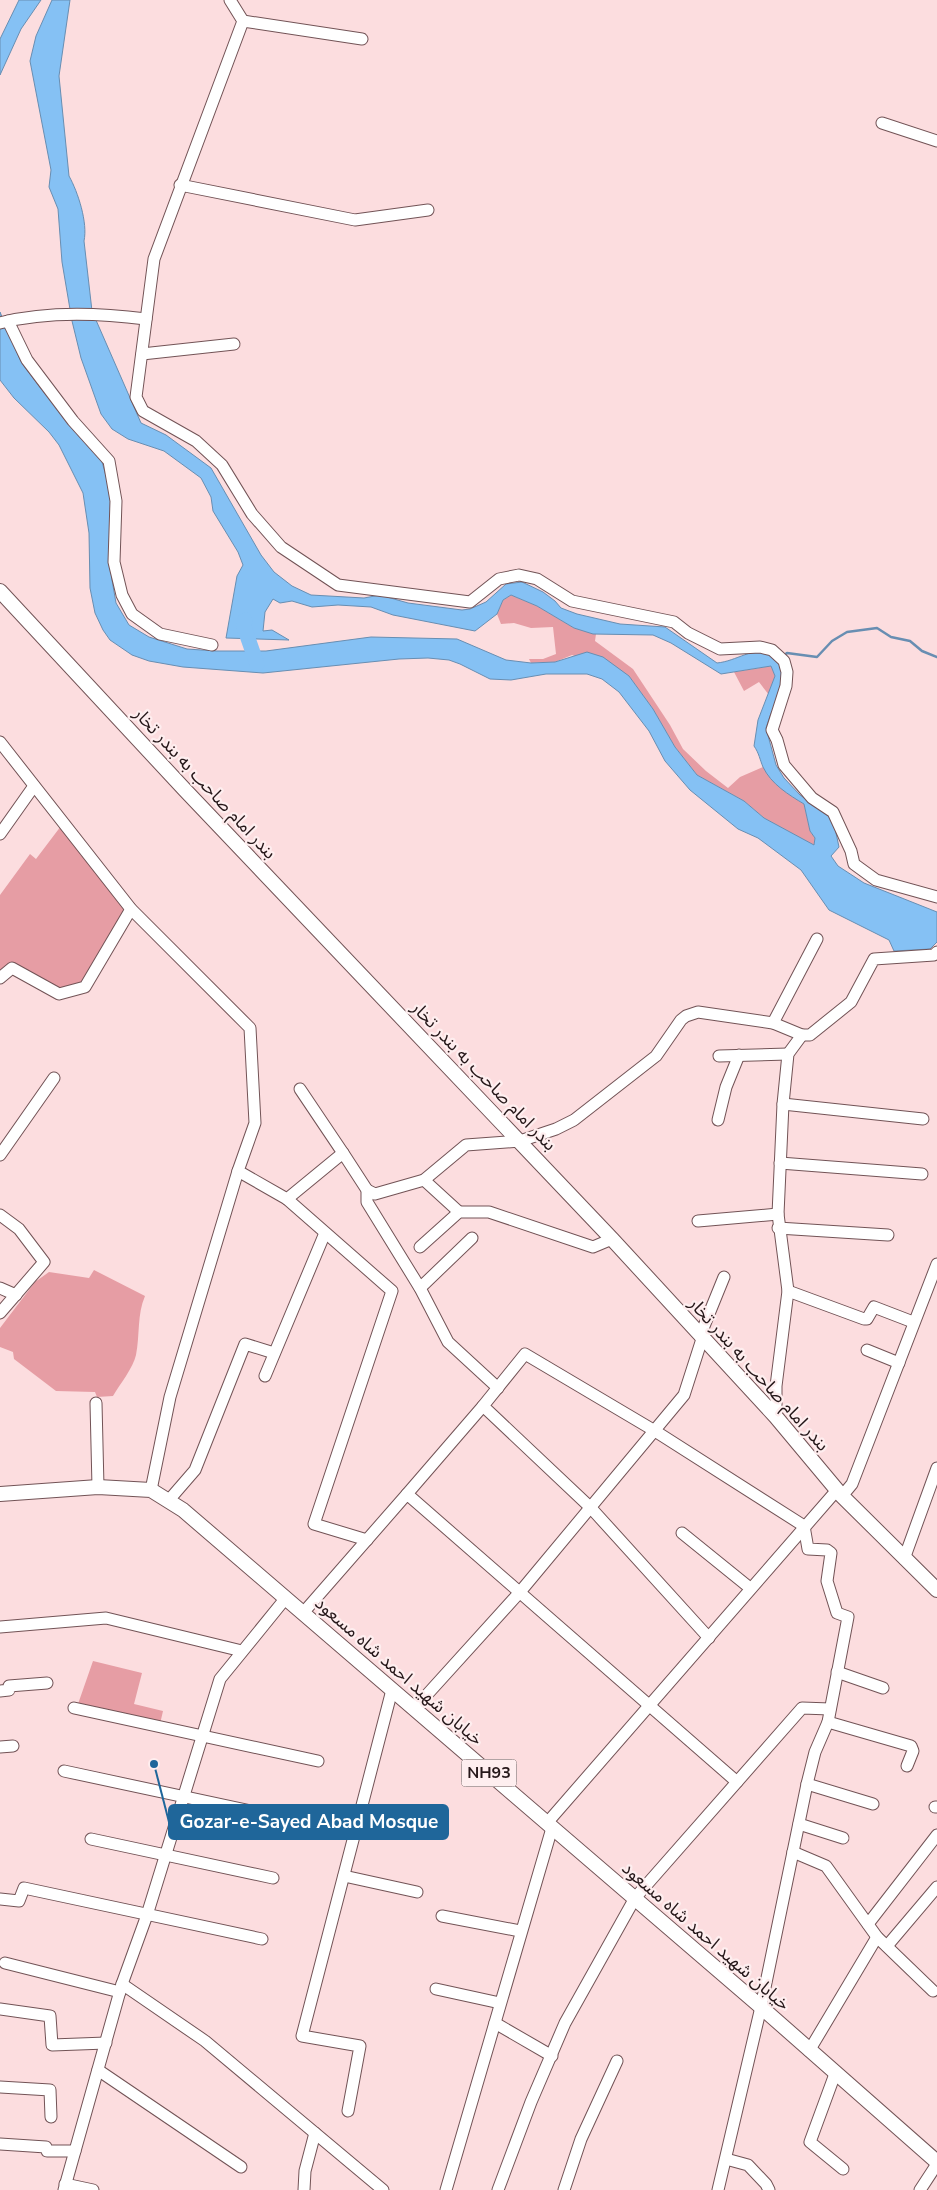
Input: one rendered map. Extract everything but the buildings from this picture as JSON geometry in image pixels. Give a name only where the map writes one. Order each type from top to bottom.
[{"type":"main road","name":"بندر امام صاحب به بندر تخار","points":[[0,590],[185,790],[612,1239],[776,1417],[839,1493],[904,1559],[936,1586]]},
{"type":"main road","name":"خیابان شهید احمد شاه مسعود","points":[[0,1494],[98,1486],[151,1490],[169,1500],[761,2007],[937,2163]]},
{"type":"street","points":[[230,0],[243,21],[362,39]]},
{"type":"street","points":[[243,21],[180,185],[154,259],[136,397],[143,411],[196,441],[222,465],[252,514],[281,547],[338,585],[470,602],[499,580],[519,575],[537,580],[572,601],[674,622],[688,633],[720,649],[760,646],[781,657],[787,672],[786,686],[772,730],[784,765],[812,798],[833,812],[851,850],[854,864],[876,880],[937,898]]},
{"type":"street","points":[[882,123],[937,141]]},
{"type":"street","points":[[180,185],[355,220],[428,210]]},
{"type":"street","points":[[146,319],[101,315],[68,315],[4,322],[27,360],[73,421],[108,461],[116,501],[114,562],[122,595],[132,614],[160,634],[212,645]]},
{"type":"street","points":[[142,354],[234,344]]},
{"type":"street","points":[[0,742],[131,908],[250,1028],[255,1123],[238,1171],[170,1397],[151,1490]]},
{"type":"street","points":[[0,834],[34,786]]},
{"type":"street","points":[[0,978],[12,968],[59,994],[85,987],[131,908]]},
{"type":"street","points":[[773,1023],[817,939]]},
{"type":"street","points":[[300,1088],[367,1190],[375,1194],[424,1180],[466,1145],[520,1141],[556,1130],[574,1120],[656,1056],[686,1016],[698,1012],[773,1023],[802,1035],[810,1035],[851,1002],[874,959],[936,955]]},
{"type":"street","points":[[776,1417],[776,1386],[788,1291],[778,1228],[783,1104],[788,1054],[802,1035]]},
{"type":"street","points":[[719,1056],[788,1054]]},
{"type":"street","points":[[718,1120],[726,1087],[739,1055]]},
{"type":"street","points":[[0,1154],[54,1078]]},
{"type":"street","points":[[783,1104],[924,1118]]},
{"type":"street","points":[[287,1198],[343,1152]]},
{"type":"street","points":[[780,1163],[922,1174]]},
{"type":"street","points":[[238,1171],[287,1198],[392,1291],[314,1524],[367,1540]]},
{"type":"street","points":[[424,1180],[459,1212]]},
{"type":"street","points":[[367,1190],[367,1202],[420,1288],[448,1342],[498,1388]]},
{"type":"street","points":[[420,1246],[459,1212],[489,1212],[593,1247],[612,1239]]},
{"type":"street","points":[[698,1221],[778,1214]]},
{"type":"street","points":[[0,1215],[19,1229],[44,1262],[0,1313]]},
{"type":"street","points":[[778,1228],[888,1235]]},
{"type":"street","points":[[265,1376],[326,1232]]},
{"type":"street","points":[[420,1288],[472,1238]]},
{"type":"street","points":[[446,2190],[550,1825],[649,1704],[709,1638],[804,1526],[839,1493],[852,1484],[937,1264]]},
{"type":"street","points":[[414,1709],[520,1592],[684,1396],[701,1337],[724,1277]]},
{"type":"street","points":[[0,1288],[16,1295]]},
{"type":"street","points":[[788,1291],[864,1319],[867,1318],[874,1307],[913,1322]]},
{"type":"street","points":[[169,1500],[195,1470],[245,1344],[274,1353]]},
{"type":"street","points":[[867,1350],[899,1362]]},
{"type":"street","points":[[303,1613],[483,1406],[525,1354],[654,1431],[804,1526],[808,1549],[828,1550],[830,1553],[827,1581],[837,1613],[848,1617],[828,1722],[815,1752],[807,1784],[761,2007],[718,2190]]},
{"type":"street","points":[[96,1403],[98,1486]]},
{"type":"street","points":[[483,1406],[591,1508],[709,1638]]},
{"type":"street","points":[[904,1559],[937,1468]]},
{"type":"street","points":[[407,1494],[737,1782]]},
{"type":"street","points":[[682,1533],[750,1588]]},
{"type":"street","points":[[93,2190],[64,2187],[121,1988],[148,1915],[220,1679],[285,1599]]},
{"type":"street","points":[[0,1627],[106,1618],[242,1651]]},
{"type":"street","points":[[837,1672],[883,1688]]},
{"type":"street","points":[[0,1690],[8,1690],[8,1686],[47,1683]]},
{"type":"street","points":[[348,2112],[360,2046],[302,2036],[392,1690]]},
{"type":"street","points":[[74,1708],[318,1760]]},
{"type":"street","points":[[498,2190],[531,2102],[565,2024],[634,1898],[802,1708],[830,1709]]},
{"type":"street","points":[[828,1722],[911,1746],[913,1751],[907,1766]]},
{"type":"street","points":[[0,1747],[14,1746]]},
{"type":"street","points":[[64,1771],[297,1821]]},
{"type":"street","points":[[807,1784],[874,1804]]},
{"type":"street","points":[[799,1824],[843,1838]]},
{"type":"street","points":[[868,1924],[937,1835]]},
{"type":"street","points":[[90,1839],[273,1878]]},
{"type":"street","points":[[793,1852],[826,1866],[877,1937],[934,1991]]},
{"type":"street","points":[[344,1876],[417,1892]]},
{"type":"street","points":[[0,1900],[19,1901],[24,1888],[262,1939]]},
{"type":"street","points":[[887,1946],[936,1893]]},
{"type":"street","points":[[442,1916],[520,1931]]},
{"type":"street","points":[[809,2051],[877,1937]]},
{"type":"street","points":[[6,1962],[121,1988],[204,2041],[383,2190]]},
{"type":"street","points":[[436,1989],[500,2003]]},
{"type":"street","points":[[0,2010],[50,2016],[52,2045],[106,2043]]},
{"type":"street","points":[[495,2023],[552,2056]]},
{"type":"street","points":[[564,2190],[581,2139],[617,2061]]},
{"type":"street","points":[[98,2070],[241,2167]]},
{"type":"street","points":[[835,2074],[810,2142],[843,2170]]},
{"type":"street","points":[[0,2087],[50,2090],[51,2117]]},
{"type":"street","points":[[304,2190],[305,2171],[314,2133]]},
{"type":"street","points":[[0,2144],[46,2147],[47,2151],[75,2151]]},
{"type":"street","points":[[726,2158],[748,2165],[766,2184],[768,2190]]},
{"type":"street","points":[[920,2190],[937,2163]]},
{"type":"shaded area","points":[[511,595],[537,606],[574,628],[596,634],[595,641],[633,669],[670,725],[683,749],[706,771],[728,788],[740,777],[763,767],[778,786],[804,804],[810,831],[815,838],[814,846],[764,818],[744,801],[697,775],[675,747],[653,709],[629,676],[572,655],[555,662],[531,663],[529,659],[543,659],[556,654],[553,627],[531,628],[514,623],[501,624],[497,614],[503,600]]},
{"type":"shaded area","points":[[771,666],[775,676],[769,695],[759,682],[744,691],[734,672]]},
{"type":"shaded area","points":[[61,826],[129,910],[85,984],[58,991],[14,963],[0,978],[0,895],[30,854],[36,859]]},
{"type":"shaded area","points":[[94,1270],[145,1296],[142,1303],[136,1355],[129,1371],[113,1396],[97,1397],[95,1392],[56,1391],[14,1359],[13,1352],[0,1347],[0,1328],[35,1282],[49,1272],[89,1278]]},
{"type":"shaded area","points":[[93,1661],[142,1673],[134,1704],[163,1711],[160,1724],[78,1704]]},
{"type":"water","points":[[19,0],[41,0],[21,29],[0,75],[0,39]]},
{"type":"water","points":[[52,0],[70,0],[59,76],[69,176],[79,199],[85,226],[84,241],[92,311],[141,423],[166,435],[211,468],[261,555],[274,572],[292,586],[311,595],[364,598],[380,595],[408,603],[462,610],[470,609],[486,602],[506,584],[522,582],[543,592],[561,608],[577,614],[620,624],[665,627],[717,663],[758,651],[772,652],[785,672],[779,701],[771,713],[766,728],[776,765],[784,778],[800,795],[833,819],[839,847],[831,856],[838,866],[864,883],[937,912],[937,942],[930,949],[894,951],[889,940],[829,910],[801,870],[758,838],[738,829],[690,790],[665,761],[649,731],[619,692],[602,679],[587,674],[546,674],[511,680],[490,679],[449,660],[428,658],[399,659],[263,673],[183,667],[149,661],[132,655],[110,640],[95,613],[90,588],[89,533],[83,493],[59,445],[49,432],[14,398],[0,380],[0,312],[21,362],[42,390],[100,455],[113,500],[109,555],[112,580],[116,603],[129,625],[149,637],[187,649],[216,651],[266,651],[371,637],[457,639],[506,660],[531,663],[555,662],[587,652],[603,657],[629,676],[653,709],[675,747],[697,775],[744,801],[764,818],[814,845],[815,838],[810,831],[804,804],[771,779],[766,773],[754,746],[758,720],[775,676],[771,666],[721,674],[671,643],[653,635],[593,634],[574,628],[537,606],[511,595],[503,600],[497,614],[475,631],[393,615],[371,607],[338,605],[312,607],[292,601],[280,603],[273,599],[265,612],[263,631],[272,630],[289,640],[226,638],[237,576],[243,565],[238,552],[213,511],[211,497],[201,478],[164,451],[128,439],[112,429],[101,414],[81,358],[72,321],[62,262],[58,209],[49,187],[51,170],[30,61],[36,36]]},
{"type":"waterway","points":[[245,620],[244,627],[257,664]]},
{"type":"waterway","points":[[783,656],[787,653],[817,657],[832,641],[847,632],[877,628],[891,637],[910,641],[922,651],[937,657]]},
{"type":"place","name":"Gozar-e-Sayed Abad Mosque","points":[[154,1764]]}]
